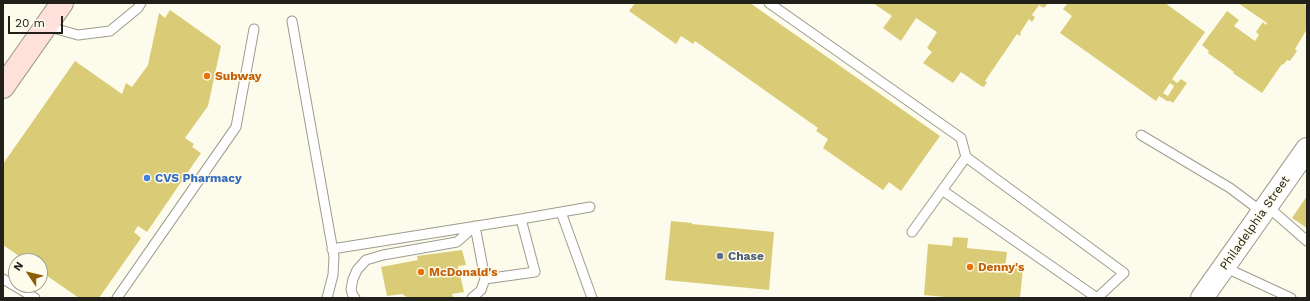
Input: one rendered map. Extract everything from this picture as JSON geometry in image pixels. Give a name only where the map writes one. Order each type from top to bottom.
[{"type":"main road","points":[[3,87],[62,3]]},
{"type":"street","name":"Philadelphia Street","points":[[1202,298],[1307,149]]},
{"type":"lane","points":[[46,26],[78,34],[110,30],[138,8],[141,3]]},
{"type":"lane","points":[[769,3],[961,138],[966,157],[1124,273],[1097,298],[942,190]]},
{"type":"lane","points":[[292,20],[334,257],[333,275],[328,298]]},
{"type":"lane","points":[[117,298],[236,127],[254,29]]},
{"type":"lane","points":[[1142,135],[1265,209],[1307,241]]},
{"type":"lane","points":[[912,232],[966,157]]},
{"type":"lane","points":[[332,249],[521,219],[590,206]]},
{"type":"lane","points":[[561,212],[592,298]]},
{"type":"lane","points":[[486,279],[534,272],[521,219]]},
{"type":"lane","points":[[472,298],[481,290],[486,279],[475,226]]},
{"type":"lane","points":[[355,298],[351,289],[353,280],[358,270],[366,260],[383,255],[457,242],[475,226]]},
{"type":"lane","points":[[1224,267],[1291,298]]},
{"type":"lane","points":[[3,278],[36,298]]},
{"type":"building","points":[[635,3],[750,3],[940,136],[901,191],[889,182],[883,190],[823,148],[828,139],[816,131],[818,128],[695,41],[693,44],[681,36],[676,44],[629,11]]},
{"type":"building","points":[[873,3],[1048,3],[1044,8],[1039,5],[1032,15],[1035,17],[1032,22],[1029,19],[1020,33],[1020,36],[1017,34],[985,81],[987,82],[984,87],[961,72],[953,83],[923,63],[932,52],[927,48],[937,32],[916,18],[901,41],[883,28],[892,16]]},
{"type":"building","points":[[1068,3],[1165,3],[1205,32],[1172,79],[1177,83],[1181,79],[1187,83],[1173,103],[1159,96],[1156,101],[1060,33],[1072,16],[1063,9]],"holes":[[[1170,83],[1174,86],[1168,96],[1163,93]]]},
{"type":"building","points":[[1238,3],[1303,3],[1307,6],[1307,29],[1295,49],[1297,51],[1290,61],[1287,60],[1283,65],[1282,64],[1262,93],[1208,53],[1209,51],[1202,45],[1227,11],[1239,20],[1234,26],[1255,41],[1259,35],[1256,32],[1263,22],[1266,25],[1267,23]]},
{"type":"building","points":[[170,10],[221,46],[208,106],[185,138],[194,144],[192,147],[201,153],[147,232],[138,226],[134,232],[141,238],[99,298],[79,298],[48,277],[48,253],[14,253],[3,245],[3,164],[75,61],[122,94],[126,83],[132,87],[148,65],[159,13],[165,18]]},
{"type":"building","points":[[1307,196],[1307,228],[1292,218]]},
{"type":"building","name":"Chase","points":[[671,221],[774,232],[769,290],[665,280]]},
{"type":"building","name":"Denny's","points":[[953,237],[968,238],[967,248],[1007,252],[1005,267],[1023,268],[1020,298],[955,298],[924,295],[928,244],[952,246]]},
{"type":"building","name":"McDonald's","points":[[462,250],[466,265],[458,266],[464,292],[452,294],[453,298],[408,298],[402,294],[387,296],[381,267],[418,260],[417,256]]},
{"type":"place","name":"Subway","points":[[207,76]]},
{"type":"place","name":"CVS Pharmacy","points":[[147,178]]},
{"type":"place","name":"Chase","points":[[720,256]]},
{"type":"place","name":"Denny's","points":[[970,267]]},
{"type":"place","name":"McDonald's","points":[[421,272]]}]
